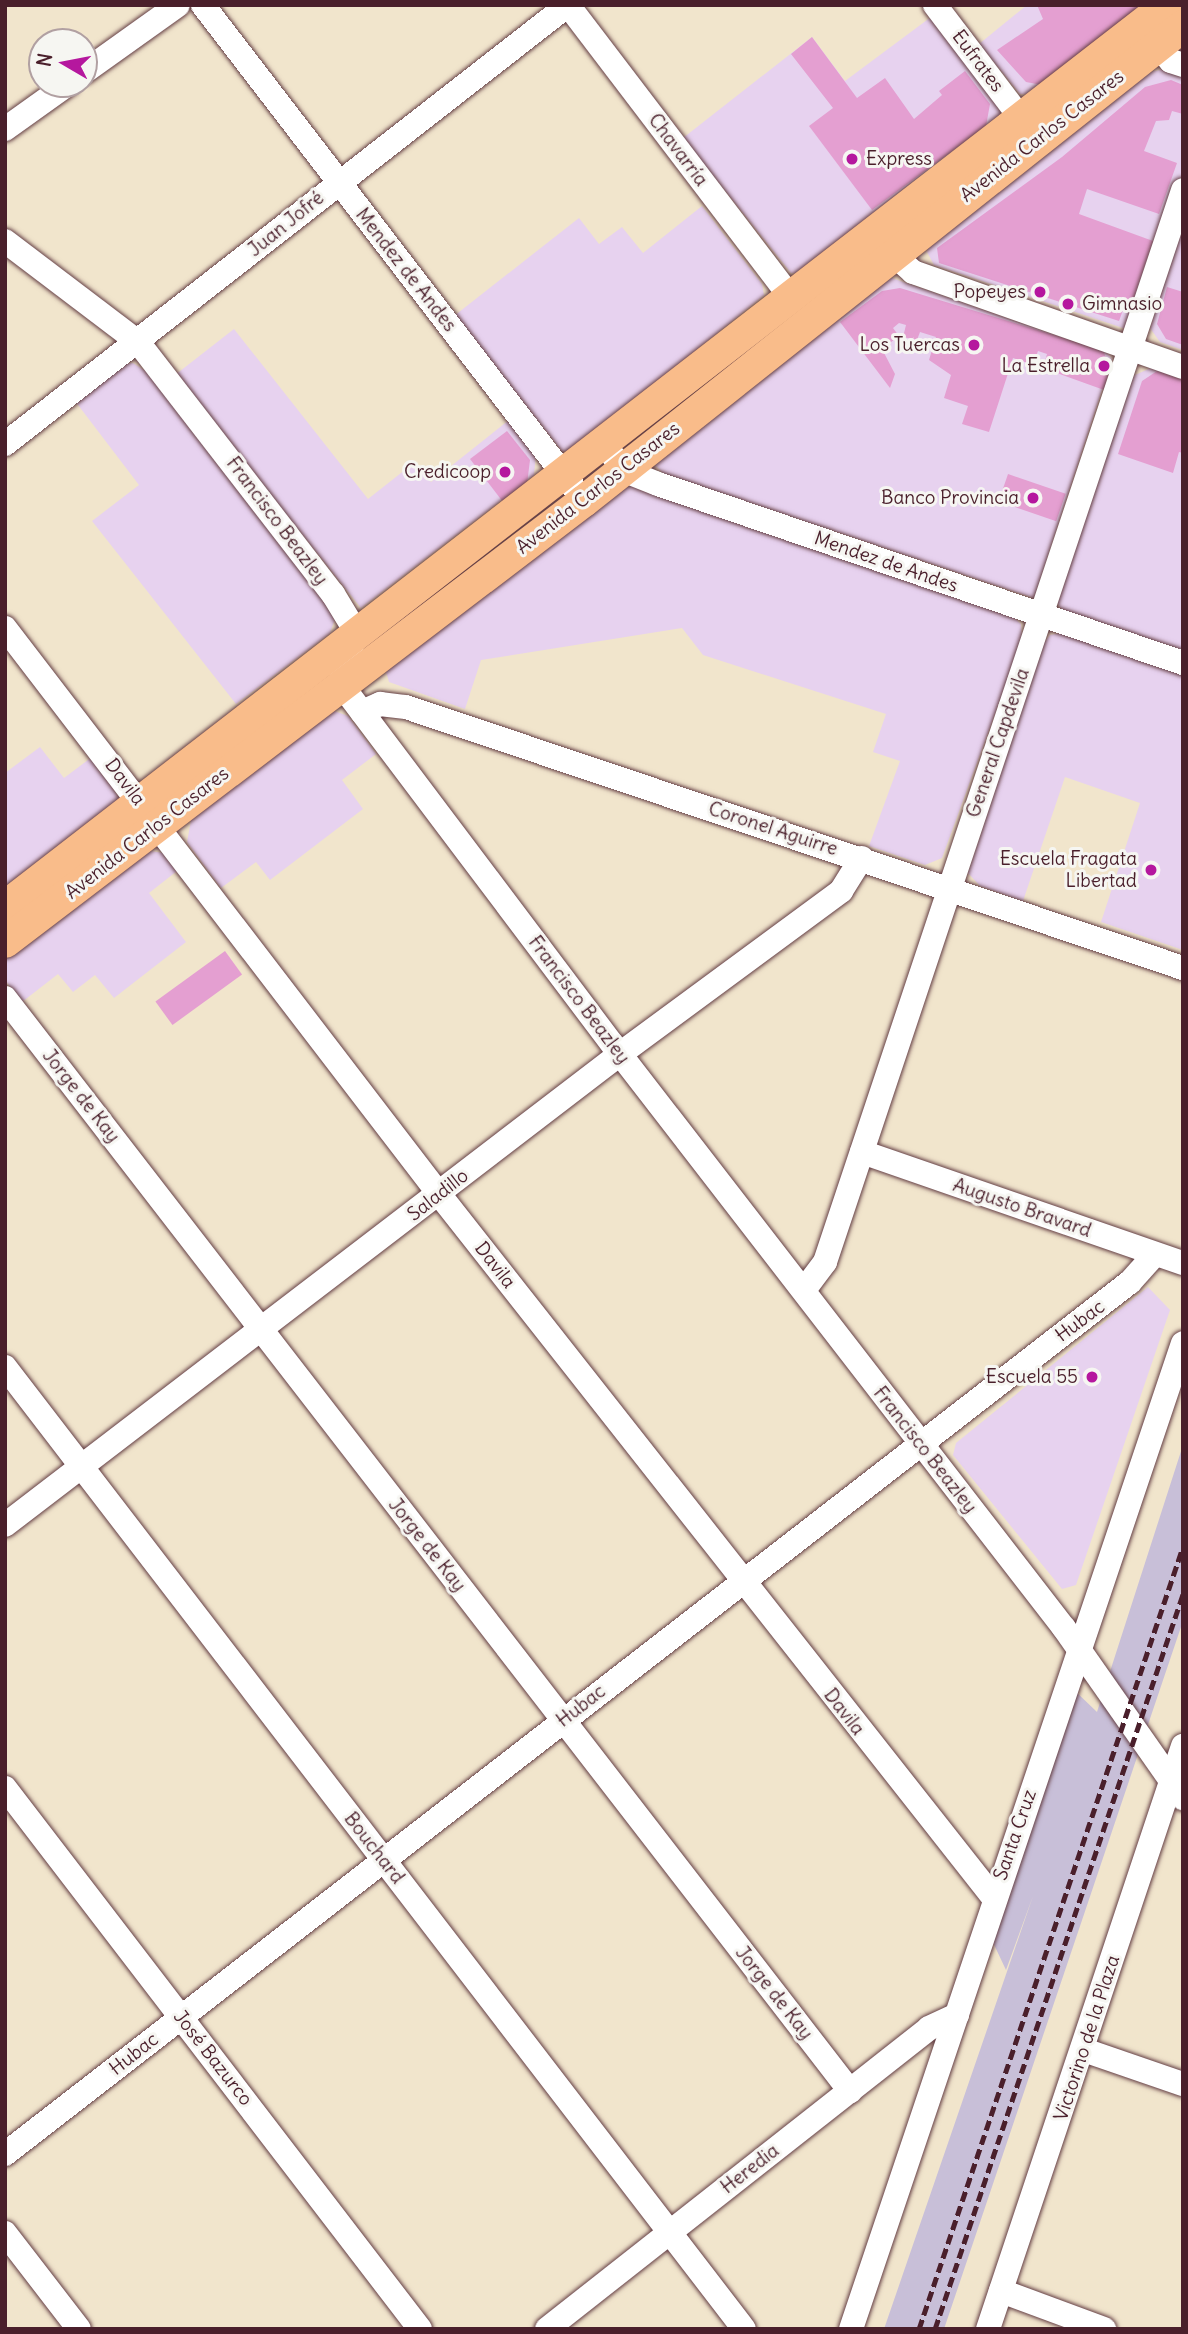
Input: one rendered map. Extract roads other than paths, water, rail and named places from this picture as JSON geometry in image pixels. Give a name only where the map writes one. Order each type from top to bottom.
[{"type":"main road","name":"Avenida Carlos Casares","points":[[5,907],[789,295],[881,243],[1149,35],[1167,5]]},
{"type":"main road","name":"Avenida Carlos Casares","points":[[5,942],[340,683],[623,470],[1020,117],[1149,35],[1183,26]]},
{"type":"street","points":[[98,62],[178,5]]},
{"type":"street","name":"Mendez de Andes","points":[[203,5],[584,500]]},
{"type":"street","name":"Juan Jofré","points":[[5,444],[568,5]]},
{"type":"street","name":"Chavarría","points":[[568,5],[789,295]]},
{"type":"street","name":"Eufrates","points":[[935,5],[1020,117]]},
{"type":"street","points":[[1149,35],[1183,65]]},
{"type":"street","points":[[5,129],[48,98]]},
{"type":"street","name":"General Capdevila","points":[[804,1290],[825,1262],[1183,190]]},
{"type":"street","name":"Francisco Beazley","points":[[5,241],[138,342],[333,594],[356,632]]},
{"type":"street","points":[[881,243],[914,272],[1183,367]]},
{"type":"street","points":[[603,442],[623,470]]},
{"type":"street","name":"Mendez de Andes","points":[[623,470],[1183,663]]},
{"type":"street","name":"Davila","points":[[5,628],[439,1194],[993,1896]]},
{"type":"street","points":[[340,683],[356,632]]},
{"type":"street","name":"Francisco Beazley","points":[[340,683],[620,1055],[804,1290],[1078,1651],[1177,1790]]},
{"type":"street","name":"Coronel Aguirre","points":[[362,712],[380,704],[406,707],[949,887],[1183,968]]},
{"type":"street","name":"Saladillo","points":[[5,1525],[620,1055],[841,891],[862,858]]},
{"type":"street","name":"Jorge de Kay","points":[[5,998],[850,2091]]},
{"type":"street","name":"Augusto Bravard","points":[[862,1152],[1183,1263]]},
{"type":"street","name":"Hubac","points":[[5,2154],[741,1580],[1130,1282],[1154,1255]]},
{"type":"street","name":"Santa Cruz","points":[[851,2329],[957,2015],[993,1896],[1183,1343]]},
{"type":"street","name":"Bouchard","points":[[5,1367],[744,2329]]},
{"type":"street","name":"Victorino de la Plaza","points":[[988,2329],[1177,1790],[1183,1746]]},
{"type":"street","name":"José Bazurco","points":[[5,1788],[420,2329]]},
{"type":"street","name":"Heredia","points":[[547,2329],[929,2028],[957,2015]]},
{"type":"street","points":[[1084,2050],[1183,2084]]},
{"type":"street","points":[[5,2233],[79,2329]]},
{"type":"street","points":[[1001,2291],[1104,2329]]},
{"type":"railway","points":[[919,2329],[1183,1547]]},
{"type":"railway","points":[[935,2329],[1183,1594]]},
{"type":"place","name":"Express","points":[[852,159]]},
{"type":"place","name":"Popeyes","points":[[1040,292]]},
{"type":"place","name":"Gimnasio","points":[[1068,304]]},
{"type":"place","name":"Los Tuercas","points":[[974,345]]},
{"type":"place","name":"La Estrella","points":[[1104,366]]},
{"type":"place","name":"Credicoop","points":[[505,472]]},
{"type":"place","name":"Banco Provincia","points":[[1033,498]]},
{"type":"place","name":"Escuela Fragata Libertad","points":[[1151,870]]},
{"type":"place","name":"Escuela 55","points":[[1092,1377]]}]
